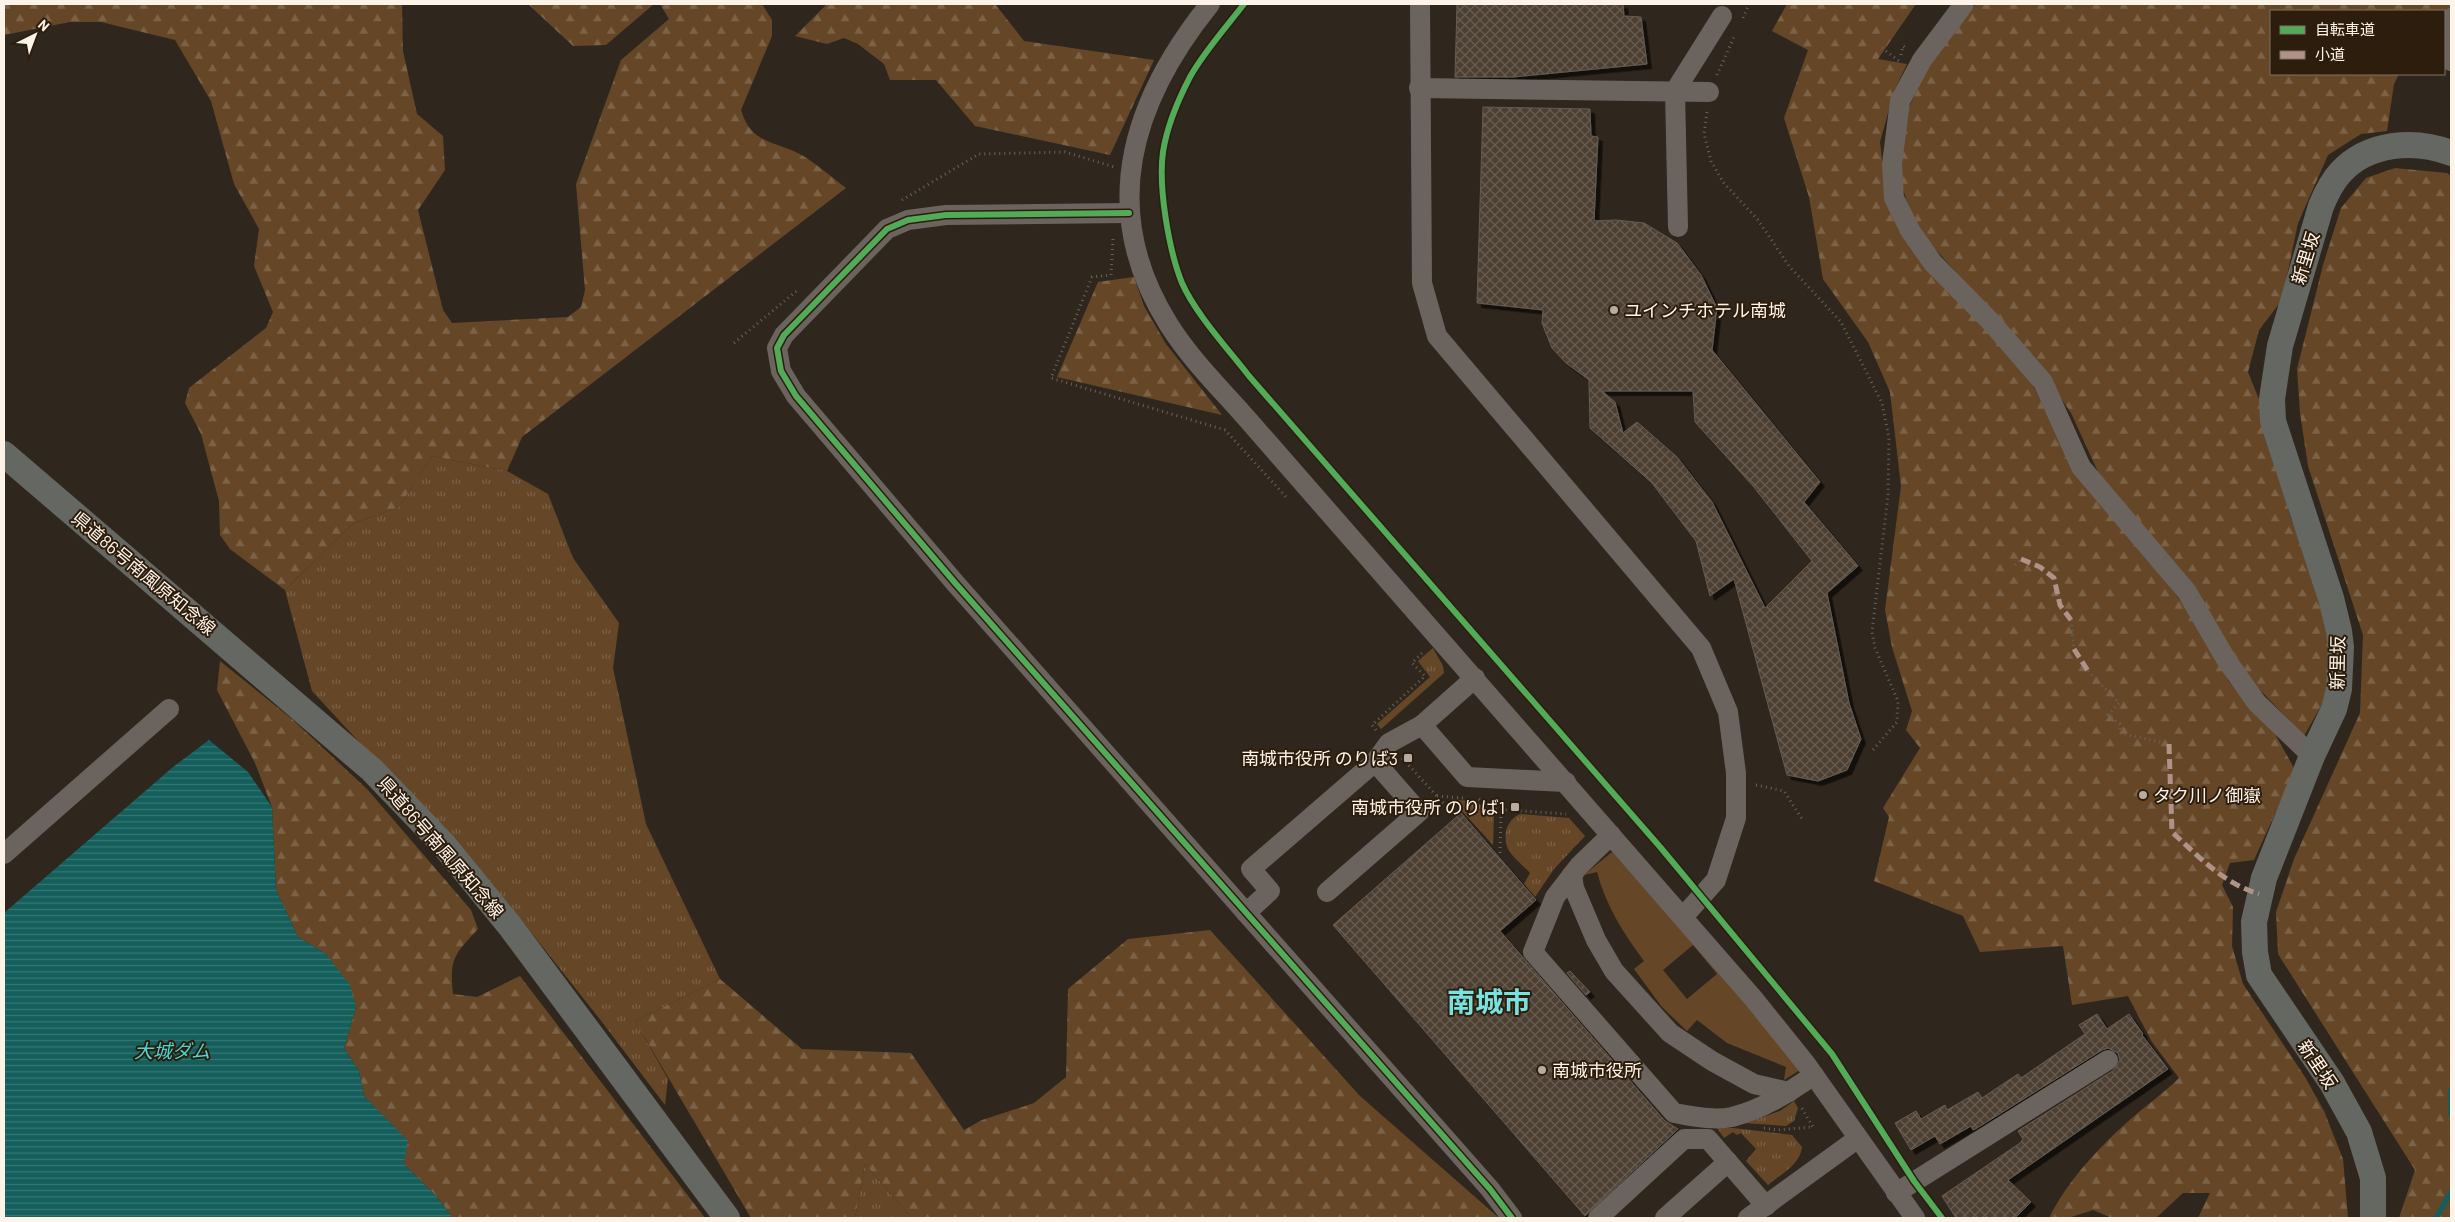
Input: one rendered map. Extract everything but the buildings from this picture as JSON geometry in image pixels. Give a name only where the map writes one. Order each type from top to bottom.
[{"type":"main road","name":"新里坂","points":[[2373,1218],[2373,1178],[2369,1158],[2359,1132],[2332,1083],[2259,975],[2256,963],[2254,922],[2259,894],[2312,756],[2334,709],[2339,689],[2341,647],[2331,598],[2273,421],[2272,386],[2280,346],[2321,206],[2329,187],[2341,172],[2360,157],[2385,147],[2404,144],[2423,146],[2451,153]]},
{"type":"main road","name":"県道86号南風原知念線","points":[[4,454],[372,770],[443,844],[516,934],[727,1218]]},
{"type":"street","points":[[1210,4],[1169,60],[1148,103],[1134,153],[1122,213],[1153,296],[1184,345],[1611,835],[1684,916],[1753,998],[1814,1075],[1857,1140],[1915,1218]]},
{"type":"street","points":[[1420,4],[1419,88],[1422,283],[1437,336],[1700,648],[1728,712],[1736,773],[1736,818],[1716,880],[1684,916]]},
{"type":"street","points":[[1964,4],[1922,60],[1900,101],[1892,164],[1894,198],[1910,232],[1933,263],[1991,322],[2043,382],[2081,467],[2187,592],[2227,661],[2257,703],[2312,756]]},
{"type":"street","points":[[2451,18],[2445,31],[2445,48],[2451,61]]},
{"type":"street","points":[[1678,227],[1675,90],[1731,19]]},
{"type":"street","points":[[1419,88],[1675,90],[1709,92]]},
{"type":"street","points":[[1122,213],[946,216],[908,220],[887,229],[784,335],[777,348],[781,371],[796,396],[956,584],[1490,1189],[1512,1218]]},
{"type":"street","points":[[1246,913],[1270,891],[1251,869],[1375,762],[1388,743],[1422,725],[1474,678]]},
{"type":"street","points":[[4,854],[169,710]]},
{"type":"street","points":[[1422,725],[1467,778],[1566,782]]},
{"type":"street","points":[[1327,892],[1419,812],[1375,762]]},
{"type":"street","points":[[1611,835],[1572,874],[1555,897],[1533,952],[1674,1113],[1698,1117],[1730,1117],[1775,1101],[1814,1075]]},
{"type":"street","points":[[1572,874],[1574,888],[1596,940],[1614,971],[1670,1033],[1712,1061],[1754,1084],[1789,1092]]},
{"type":"street","points":[[1896,1193],[2108,1060]]},
{"type":"street","points":[[1598,1218],[1684,1139],[1708,1140],[1766,1206]]},
{"type":"street","points":[[1748,1218],[1857,1140]]},
{"type":"street","points":[[1665,1218],[1728,1162]]},
{"type":"path","points":[[1731,19],[1749,4]]},
{"type":"path","points":[[1737,31],[1709,92],[1704,134],[1711,161],[1723,182],[1758,220],[1789,266],[1841,322],[1882,403],[1888,438],[1888,495],[1872,632],[1875,648],[1898,701],[1898,722],[1871,752]]},
{"type":"path","points":[[1882,48],[1899,62],[1903,46],[1912,53]]},
{"type":"path","points":[[895,204],[979,154],[1065,152],[1114,167],[1114,176]]},
{"type":"path","points":[[1122,213],[1112,241],[1111,275],[1092,277],[1051,378],[1226,430],[1290,501]]},
{"type":"path","points":[[734,343],[800,288]]},
{"type":"path","points":[[2016,566],[2020,559]]},
{"type":"path","points":[[2071,620],[2074,650]]},
{"type":"path","points":[[1419,643],[1425,650],[1412,662],[1425,676],[1372,725],[1456,817]]},
{"type":"path","points":[[2088,671],[2119,703],[2108,715],[2120,724],[2120,733],[2169,744]]},
{"type":"path","points":[[1760,787],[1784,791],[1802,819]]},
{"type":"path","points":[[1436,796],[1480,799],[1492,809],[1572,815]]},
{"type":"path","points":[[1500,853],[1501,810]]},
{"type":"path","points":[[1789,1092],[1797,1100],[1813,1128]]},
{"type":"green space","points":[[4,4],[402,4],[403,51],[417,114],[443,136],[445,170],[418,210],[443,310],[452,323],[568,317],[581,307],[585,290],[576,184],[621,60],[669,19],[660,4],[762,4],[772,20],[772,36],[741,110],[746,122],[759,137],[805,157],[846,188],[522,437],[507,471],[432,456],[399,507],[352,524],[285,590],[230,549],[220,535],[219,501],[201,434],[185,403],[189,388],[266,328],[273,312],[254,266],[259,229],[234,184],[211,101],[175,40],[101,22],[70,22],[4,35]]},
{"type":"green space","points":[[528,4],[654,4],[606,45],[573,46]]},
{"type":"green space","points":[[827,4],[995,4],[1024,41],[1154,60],[1110,155],[975,126],[936,80],[890,80],[884,64],[858,44],[844,38],[827,44],[795,36]]},
{"type":"green space","points":[[1787,4],[1916,4],[1878,59],[1907,64],[1894,91],[1880,142],[1886,195],[2029,377],[2073,467],[2193,617],[2229,682],[2275,734],[2295,770],[2254,860],[2230,863],[2222,885],[2233,907],[2232,946],[2243,984],[2305,1077],[2324,1111],[2343,1159],[2348,1218],[2198,1218],[2210,1193],[2183,1193],[2156,1218],[2112,1218],[2093,1210],[2068,1218],[2049,1218],[2065,1190],[2108,1140],[2179,1078],[2152,1042],[2128,996],[2072,1005],[2063,946],[1980,952],[1963,916],[1874,881],[1889,817],[1883,808],[1920,748],[1906,730],[1912,711],[1892,647],[1885,610],[1901,486],[1890,392],[1868,342],[1823,279],[1809,197],[1784,118],[1808,50],[1772,31]]},
{"type":"green space","points":[[1976,4],[2451,4],[2451,25],[2445,22],[2445,10],[2270,10],[2270,75],[2398,75],[2394,84],[2387,131],[2361,134],[2328,155],[2298,223],[2282,300],[2259,330],[2248,372],[2262,407],[2290,516],[2329,617],[2331,667],[2322,704],[2304,736],[2244,673],[2099,474],[2071,413],[2039,366],[1915,226],[1900,180],[1907,111],[1929,65]]},
{"type":"green space","points":[[2395,168],[2447,173],[2451,176],[2451,1218],[2399,1218],[2415,1170],[2278,954],[2276,912],[2294,859],[2360,713],[2363,635],[2308,466],[2300,413],[2297,369],[2323,265],[2341,208],[2366,178]]},
{"type":"green space","points":[[1134,277],[1144,306],[1166,344],[1222,415],[1057,377],[1098,282]]},
{"type":"green space","points":[[432,456],[507,471],[548,494],[573,558],[619,623],[613,668],[646,824],[720,979],[635,1021],[668,1079],[665,1105],[508,903],[312,691],[285,590],[352,524],[399,507]]},
{"type":"green space","points":[[1433,648],[1443,666],[1444,673],[1381,729],[1377,724],[1430,677],[1418,661]]},
{"type":"green space","points":[[220,661],[292,719],[367,789],[471,910],[478,929],[455,957],[452,972],[453,994],[477,997],[520,976],[705,1218],[453,1218],[437,1197],[404,1164],[407,1141],[364,1096],[359,1071],[344,1048],[356,1007],[326,954],[298,937],[276,890],[272,807],[255,763],[217,690]]},
{"type":"green space","points":[[1451,799],[1477,802],[1490,813],[1494,813],[1493,845]]},
{"type":"green space","points":[[1520,814],[1569,818],[1585,836],[1554,869],[1535,897],[1524,884],[1530,873],[1512,855],[1506,844],[1507,828],[1512,820]]},
{"type":"green space","points":[[1612,852],[1755,1012],[1800,1070],[1784,1080],[1786,1067],[1727,1043],[1697,1020],[1687,1031],[1662,1007],[1634,969],[1644,961],[1616,919],[1605,896],[1597,872],[1584,875]],"holes":[[[1693,945],[1717,974],[1687,999],[1663,970]]]},
{"type":"green space","points":[[1210,930],[1360,1096],[1499,1218],[912,1218],[865,1164],[855,1218],[751,1218],[635,1021],[720,979],[802,1049],[911,1053],[964,1130],[982,1120],[1034,1103],[1066,1077],[1068,989],[1128,939]]},
{"type":"green space","points":[[1794,1101],[1798,1108],[1794,1121],[1786,1126],[1744,1123],[1780,1111]]},
{"type":"green space","points":[[1717,1128],[1792,1135],[1802,1147],[1794,1164],[1768,1185],[1746,1161],[1756,1149],[1741,1133],[1737,1135],[1733,1132],[1724,1138]]},
{"type":"green space","points":[[865,1164],[912,1218],[855,1218]]},
{"type":"water","name":"大城ダム","points":[[209,740],[248,772],[272,807],[276,890],[298,937],[326,954],[350,985],[356,1007],[344,1048],[359,1071],[364,1096],[408,1141],[404,1164],[437,1197],[453,1218],[4,1218],[4,913],[173,767]]},
{"type":"waterway","points":[[2451,1090],[2451,1115]]},
{"type":"waterway","points":[[2436,1218],[2451,1192]]},
{"type":"marked path","points":[[2021,559],[2040,567],[2054,578],[2060,605],[2071,620]]},
{"type":"marked path","points":[[2074,649],[2088,671]]},
{"type":"marked path","points":[[2169,744],[2172,832],[2202,860],[2223,876],[2259,894]]},
{"type":"cycle path","points":[[1244,4],[1208,49],[1190,77],[1174,113],[1163,152],[1163,200],[1169,237],[1177,270],[1188,295],[1203,318],[1249,376],[1661,848],[1832,1054],[1914,1181],[1942,1218]]},
{"type":"cycle path","points":[[1129,213],[946,215],[908,220],[887,229],[784,335],[777,348],[781,371],[796,396],[956,584],[1490,1189],[1512,1218]]},
{"type":"place","name":"ユインチホテル南城","points":[[1614,310]]},
{"type":"place","name":"南城市役所 のりば3","points":[[1408,758]]},
{"type":"place","name":"タク川ノ御嶽","points":[[2143,795]]},
{"type":"place","name":"南城市役所 のりば1","points":[[1515,807]]},
{"type":"place","name":"南城市役所","points":[[1542,1070]]},
{"type":"district","name":"南城市","points":[[1489,1001]]}]
